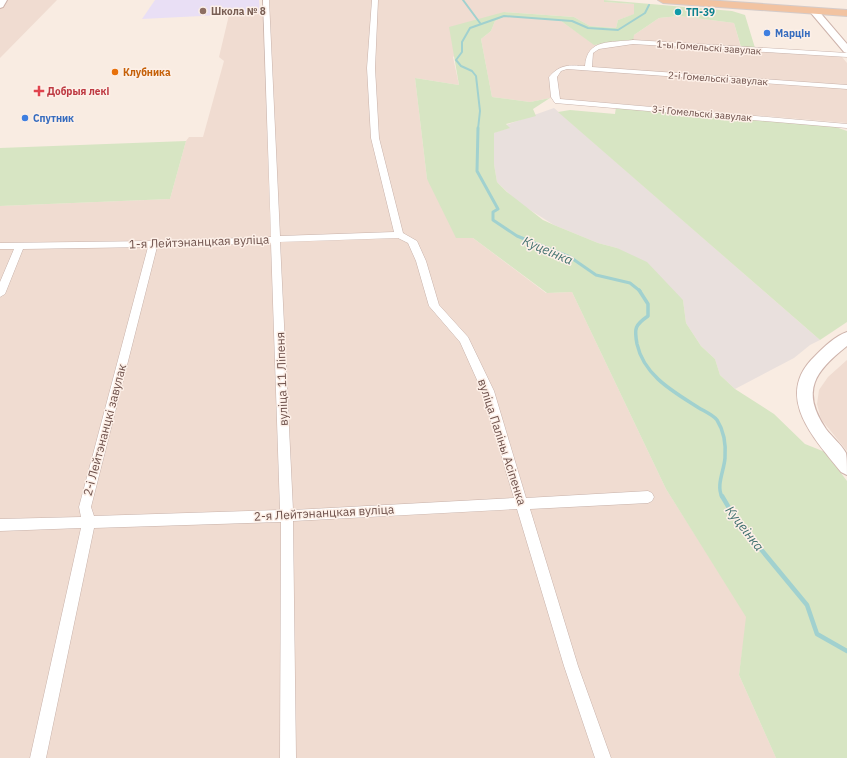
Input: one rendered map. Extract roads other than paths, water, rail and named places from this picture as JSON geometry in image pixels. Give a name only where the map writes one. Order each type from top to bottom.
[{"type":"main road","points":[[663,0],[697,1],[847,13]]},
{"type":"street","points":[[0,4],[3,0]]},
{"type":"street","name":"вуліца 11 Ліпеня","points":[[266,0],[287,516],[288,758]]},
{"type":"street","points":[[375,0],[371,68],[375,138],[399,235]]},
{"type":"street","points":[[814,11],[847,50]]},
{"type":"street","name":"1-ы Гомельскі завулак","points":[[588,68],[589,53],[592,49],[633,42],[847,55]]},
{"type":"street","name":"2-і Гомельскі завулак","points":[[558,101],[555,97],[553,77],[559,70],[566,67],[847,87]]},
{"type":"street","name":"3-і Гомельскі завулак","points":[[558,101],[847,126]]},
{"type":"street","name":"1-я Лейтэнанцкая вуліца","points":[[0,246],[153,244],[399,235]]},
{"type":"street","name":"вуліца Паліны Асіпенка","points":[[399,235],[412,241],[422,261],[434,306],[464,340],[485,385],[571,666],[603,758]]},
{"type":"street","name":"2-і Лейтэнанцкі завулак","points":[[38,758],[89,523],[85,507],[153,244]]},
{"type":"street","points":[[0,294],[20,246]]},
{"type":"street","points":[[847,338],[811,371],[807,380],[804,395],[809,415],[818,430],[847,467]]},
{"type":"street","name":"2-я Лейтэнанцкая вуліца","points":[[0,525],[287,516],[648,496]]},
{"type":"waterway","points":[[463,0],[480,23]]},
{"type":"waterway","name":"Куцеінка","points":[[478,129],[480,111],[476,76],[472,71],[461,66],[456,60],[462,52],[462,42],[470,28],[504,16],[572,21],[588,28],[618,30],[645,13],[649,5]]},
{"type":"waterway","name":"Куцеінка","points":[[478,128],[477,171],[498,209],[493,212],[493,220],[517,236],[570,257],[596,275],[630,283],[639,290]]},
{"type":"waterway","name":"Куцеінка","points":[[639,290],[648,304],[648,316],[636,327],[637,344],[646,365],[653,374],[670,389],[715,418],[721,429],[725,443],[724,463],[720,483],[720,492],[722,497]]},
{"type":"waterway","name":"Куцеінка","points":[[722,496],[735,518],[807,605],[817,634],[847,651]]},
{"type":"place","name":"Школа № 8","points":[[203,11]]},
{"type":"place","name":"ТП-39","points":[[678,12]]},
{"type":"place","name":"Марцін","points":[[767,33]]},
{"type":"place","name":"Клубника","points":[[115,72]]},
{"type":"place","name":"Добрыя лекі","points":[[39,91]]},
{"type":"place","name":"Спутник","points":[[25,118]]}]
